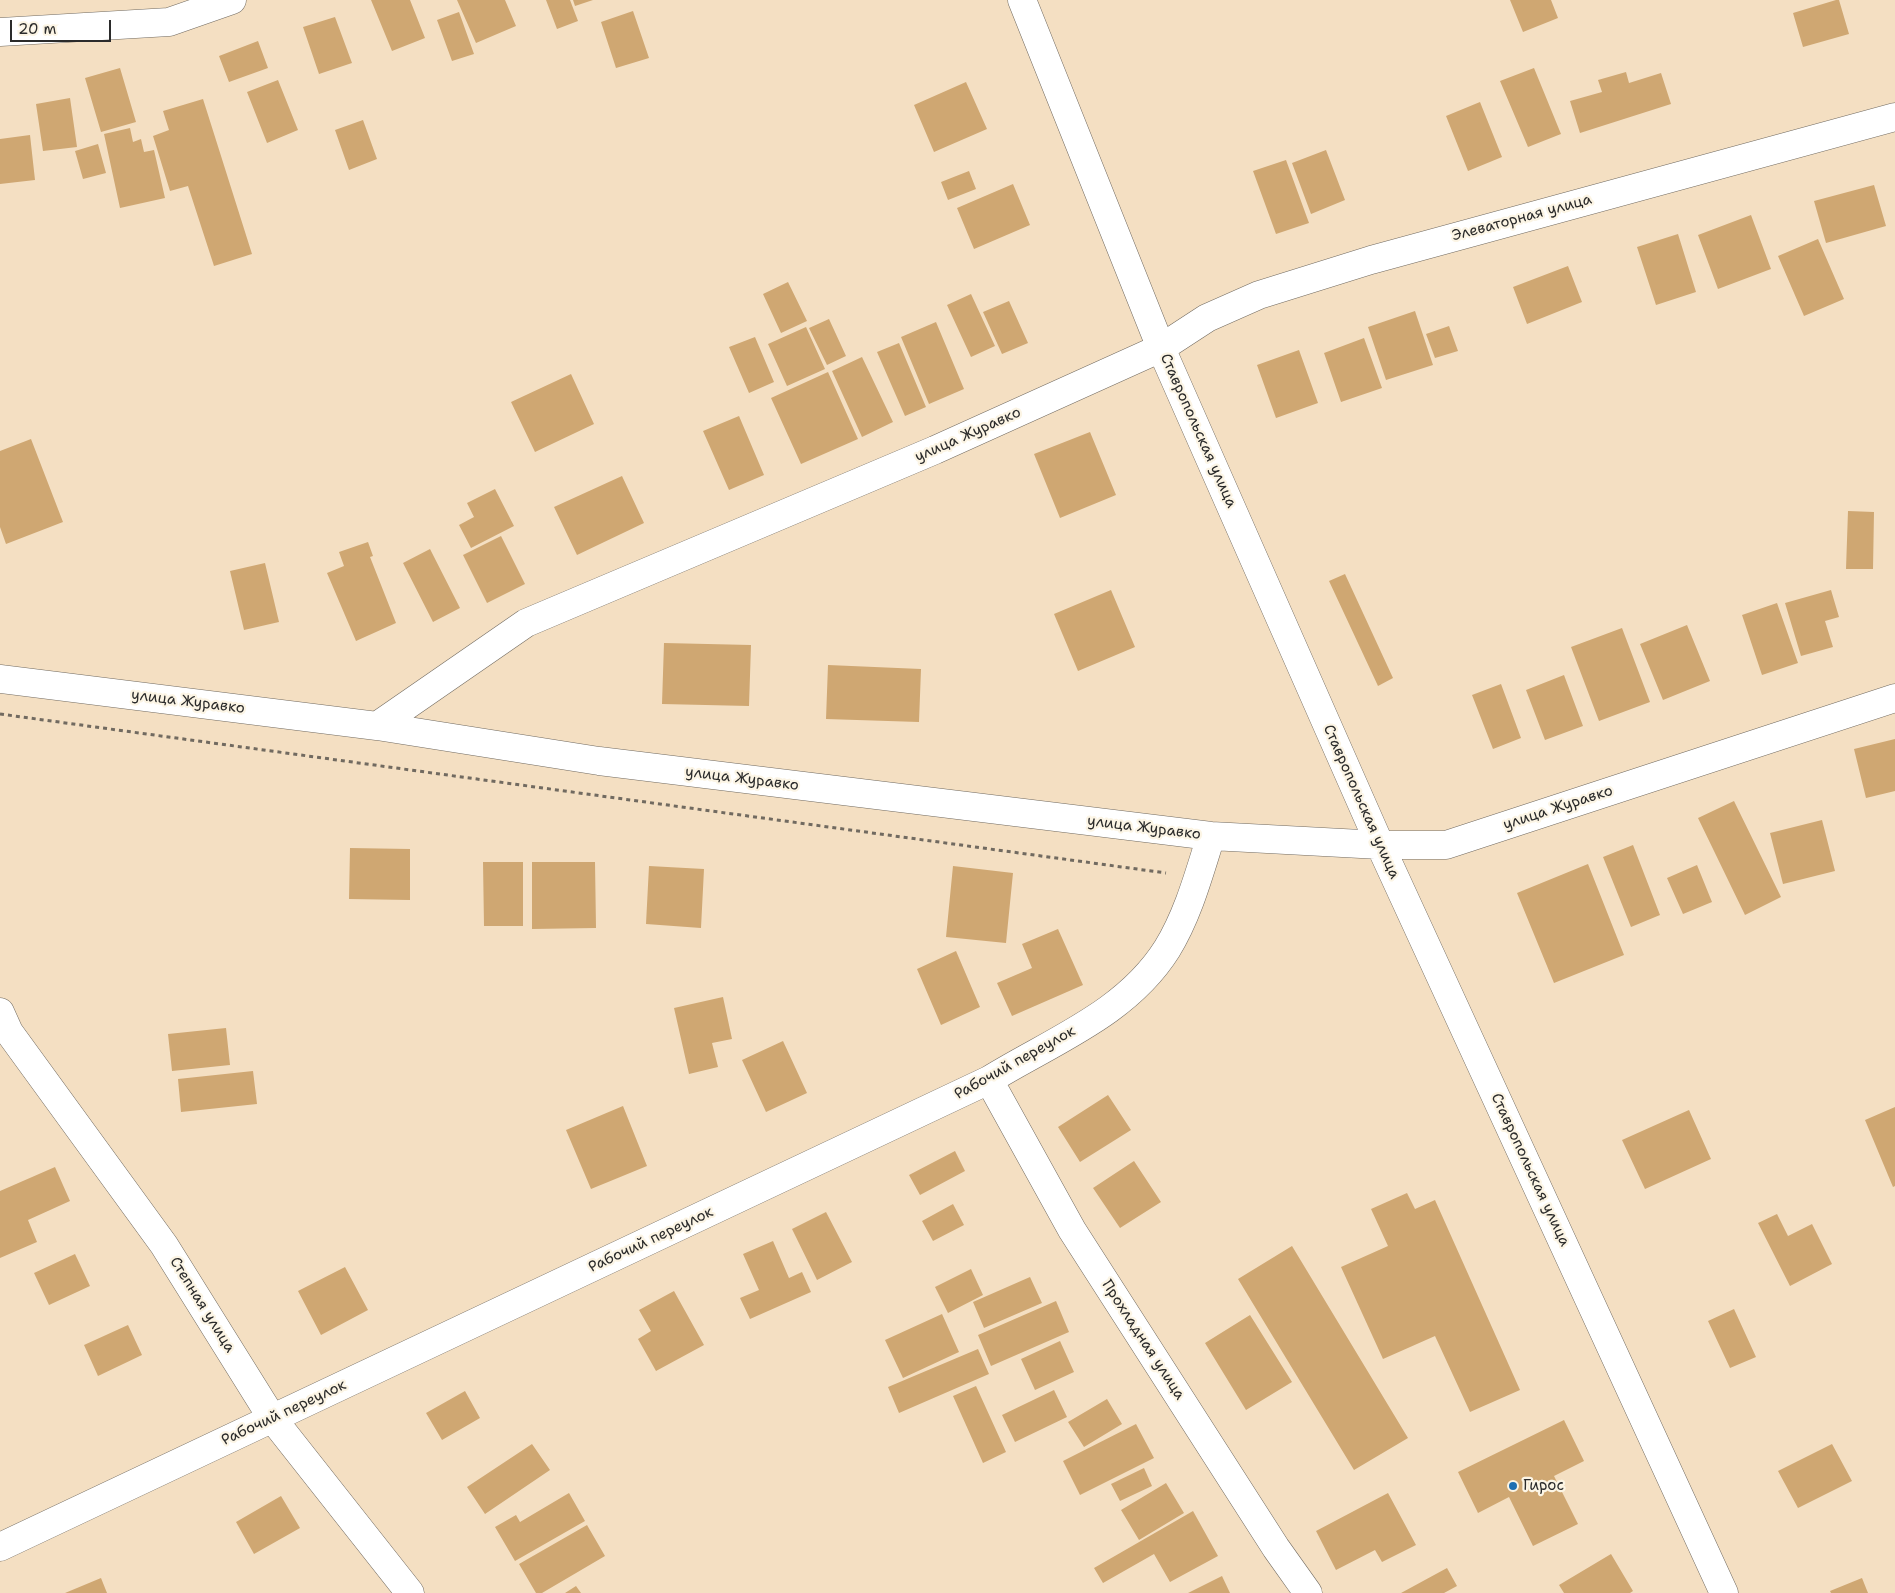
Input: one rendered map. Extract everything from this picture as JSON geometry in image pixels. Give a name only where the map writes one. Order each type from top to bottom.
[{"type":"street","points":[[0,32],[169,22],[232,0]]},
{"type":"street","name":"Ставропольская улица","points":[[1022,0],[1161,348],[1380,844],[1724,1593]]},
{"type":"street","name":"Элеваторная улица","points":[[1161,348],[1207,318],[1259,295],[1362,262],[1895,117]]},
{"type":"street","name":"улица Журавко","points":[[377,726],[526,623],[935,450],[1161,348]]},
{"type":"street","name":"улица Журавко","points":[[0,679],[377,726],[599,762],[1211,836],[1380,844],[1446,844],[1895,698]]},
{"type":"street","name":"Рабочий переулок","points":[[0,1547],[989,1080],[1064,1038],[1110,1010],[1145,979],[1168,948],[1186,910],[1211,836]]},
{"type":"street","name":"Степная улица","points":[[0,1012],[9,1032],[164,1245],[272,1418],[410,1593]]},
{"type":"street","name":"Прохладная улица","points":[[989,1080],[1072,1230],[1276,1548],[1308,1593]]},
{"type":"path","points":[[0,714],[1198,877]]},
{"type":"building","points":[[371,0],[410,0],[425,38],[392,51]]},
{"type":"building","points":[[457,0],[505,0],[516,26],[476,43]]},
{"type":"building","points":[[546,0],[570,0],[578,21],[557,29]]},
{"type":"building","points":[[573,0],[593,0],[575,6]]},
{"type":"building","points":[[1510,0],[1551,0],[1558,18],[1523,32]]},
{"type":"building","points":[[1839,0],[1849,34],[1803,47],[1793,13]]},
{"type":"building","points":[[633,11],[649,58],[616,68],[601,22]]},
{"type":"building","points":[[459,12],[474,54],[452,61],[437,20]]},
{"type":"building","points":[[335,17],[352,63],[319,74],[303,27]]},
{"type":"building","points":[[258,41],[268,68],[229,82],[219,56]]},
{"type":"building","points":[[120,68],[136,122],[101,132],[85,78]]},
{"type":"building","points":[[1534,68],[1561,134],[1528,147],[1500,81]]},
{"type":"building","points":[[1626,72],[1629,83],[1661,73],[1671,104],[1580,133],[1570,101],[1602,92],[1598,80]]},
{"type":"building","points":[[278,80],[298,130],[267,143],[247,92]]},
{"type":"building","points":[[966,82],[987,129],[934,152],[914,105]]},
{"type":"building","points":[[70,98],[77,147],[43,151],[36,104]]},
{"type":"building","points":[[203,99],[252,254],[214,266],[188,186],[170,191],[153,136],[169,130],[163,111]]},
{"type":"building","points":[[1480,102],[1502,157],[1468,171],[1446,116]]},
{"type":"building","points":[[363,120],[377,159],[349,170],[335,130]]},
{"type":"building","points":[[130,128],[133,142],[141,139],[144,152],[154,150],[165,198],[120,208],[104,134]]},
{"type":"building","points":[[30,135],[35,180],[0,184],[0,139]]},
{"type":"building","points":[[98,144],[106,173],[83,179],[75,151]]},
{"type":"building","points":[[1326,150],[1345,200],[1311,214],[1292,163]]},
{"type":"building","points":[[1286,160],[1309,223],[1276,234],[1253,171]]},
{"type":"building","points":[[969,171],[976,189],[948,200],[941,182]]},
{"type":"building","points":[[1013,184],[1030,225],[974,249],[957,208]]},
{"type":"building","points":[[1874,185],[1886,226],[1826,243],[1814,201]]},
{"type":"building","points":[[1751,215],[1771,269],[1718,289],[1698,235]]},
{"type":"building","points":[[1678,234],[1696,292],[1656,305],[1637,247]]},
{"type":"building","points":[[1818,239],[1844,299],[1804,316],[1778,256]]},
{"type":"building","points":[[1568,266],[1582,302],[1527,324],[1513,287]]},
{"type":"building","points":[[788,282],[807,321],[781,333],[763,294]]},
{"type":"building","points":[[971,294],[995,346],[971,357],[947,305]]},
{"type":"building","points":[[1009,301],[1028,343],[1002,354],[983,312]]},
{"type":"building","points":[[1415,311],[1433,365],[1386,380],[1368,327]]},
{"type":"building","points":[[829,319],[846,356],[827,365],[809,328]]},
{"type":"building","points":[[936,322],[964,389],[929,404],[901,337]]},
{"type":"building","points":[[1449,326],[1458,351],[1435,358],[1426,334]]},
{"type":"building","points":[[806,327],[825,369],[787,386],[768,344]]},
{"type":"building","points":[[755,337],[774,382],[749,393],[729,347]]},
{"type":"building","points":[[1364,338],[1382,388],[1341,402],[1324,353]]},
{"type":"building","points":[[899,343],[926,407],[905,416],[877,352]]},
{"type":"building","points":[[1299,350],[1318,403],[1276,418],[1257,365]]},
{"type":"building","points":[[862,357],[893,422],[862,437],[832,371]]},
{"type":"building","points":[[828,372],[858,439],[801,464],[771,398]]},
{"type":"building","points":[[571,374],[594,424],[535,452],[511,402]]},
{"type":"building","points":[[739,416],[764,475],[729,490],[703,431]]},
{"type":"building","points":[[1090,432],[1116,495],[1060,518],[1034,454]]},
{"type":"building","points":[[31,439],[63,522],[6,544],[0,527],[0,451]]},
{"type":"building","points":[[622,476],[644,523],[577,555],[554,507]]},
{"type":"building","points":[[495,489],[514,526],[471,548],[459,525],[474,517],[467,503]]},
{"type":"building","points":[[1848,511],[1874,512],[1873,569],[1846,569]]},
{"type":"building","points":[[501,536],[525,584],[487,603],[463,555]]},
{"type":"building","points":[[368,542],[373,556],[370,557],[396,623],[356,641],[327,573],[344,566],[339,552]]},
{"type":"building","points":[[430,549],[460,608],[433,622],[403,563]]},
{"type":"building","points":[[265,563],[279,622],[244,630],[230,571]]},
{"type":"building","points":[[1345,574],[1393,678],[1378,686],[1329,581]]},
{"type":"building","points":[[1111,590],[1135,647],[1078,671],[1054,614]]},
{"type":"building","points":[[1831,590],[1839,617],[1825,621],[1833,647],[1801,656],[1785,603]]},
{"type":"building","points":[[1777,603],[1798,663],[1762,675],[1742,615]]},
{"type":"building","points":[[1687,625],[1710,681],[1663,700],[1640,644]]},
{"type":"building","points":[[1622,628],[1650,702],[1599,721],[1571,647]]},
{"type":"building","points":[[664,643],[751,645],[749,706],[662,704]]},
{"type":"building","points":[[828,665],[921,669],[919,722],[826,719]]},
{"type":"building","points":[[1564,675],[1583,726],[1545,740],[1526,690]]},
{"type":"building","points":[[1501,684],[1521,738],[1493,749],[1472,695]]},
{"type":"building","points":[[1895,739],[1895,791],[1866,798],[1854,749]]},
{"type":"building","points":[[1734,801],[1781,897],[1745,915],[1698,818]]},
{"type":"building","points":[[1822,820],[1835,871],[1783,884],[1770,833]]},
{"type":"building","points":[[1633,845],[1660,915],[1631,927],[1603,857]]},
{"type":"building","points":[[350,848],[410,849],[410,900],[349,899]]},
{"type":"building","points":[[483,862],[523,862],[523,926],[484,926]]},
{"type":"building","points":[[532,862],[595,862],[596,928],[532,929]]},
{"type":"building","points":[[1588,864],[1624,955],[1554,983],[1517,893]]},
{"type":"building","points":[[1697,865],[1712,902],[1683,914],[1667,878]]},
{"type":"building","points":[[649,866],[704,869],[701,928],[646,924]]},
{"type":"building","points":[[953,866],[1013,873],[1006,943],[946,937]]},
{"type":"building","points":[[1058,929],[1083,985],[1012,1016],[997,983],[1032,968],[1022,944]]},
{"type":"building","points":[[956,951],[980,1007],[941,1025],[917,969]]},
{"type":"building","points":[[723,997],[732,1039],[712,1043],[718,1067],[689,1074],[674,1008]]},
{"type":"building","points":[[226,1028],[230,1065],[172,1071],[168,1034]]},
{"type":"building","points":[[783,1041],[807,1093],[766,1112],[742,1060]]},
{"type":"building","points":[[253,1071],[257,1104],[181,1112],[178,1079]]},
{"type":"building","points":[[1108,1095],[1131,1130],[1080,1162],[1058,1127]]},
{"type":"building","points":[[623,1106],[647,1166],[591,1189],[566,1130]]},
{"type":"building","points":[[1895,1107],[1895,1186],[1893,1187],[1865,1120]]},
{"type":"building","points":[[1689,1110],[1711,1159],[1645,1189],[1622,1140]]},
{"type":"building","points":[[955,1151],[965,1171],[920,1195],[909,1175]]},
{"type":"building","points":[[1134,1161],[1161,1202],[1120,1228],[1093,1188]]},
{"type":"building","points":[[55,1167],[70,1201],[28,1220],[37,1242],[0,1258],[0,1191]]},
{"type":"building","points":[[1407,1193],[1415,1209],[1435,1200],[1520,1390],[1470,1412],[1435,1336],[1383,1359],[1341,1267],[1388,1246],[1371,1209]]},
{"type":"building","points":[[953,1204],[964,1225],[933,1241],[922,1221]]},
{"type":"building","points":[[826,1212],[852,1262],[817,1280],[792,1229]]},
{"type":"building","points":[[1777,1214],[1788,1236],[1812,1224],[1832,1264],[1790,1286],[1758,1223]]},
{"type":"building","points":[[773,1241],[789,1278],[802,1272],[811,1292],[750,1319],[740,1298],[759,1290],[743,1254]]},
{"type":"building","points":[[1292,1246],[1408,1438],[1354,1470],[1238,1279]]},
{"type":"building","points":[[75,1254],[90,1286],[49,1305],[34,1273]]},
{"type":"building","points":[[345,1267],[368,1310],[321,1335],[298,1291]]},
{"type":"building","points":[[971,1269],[983,1295],[948,1313],[935,1287]]},
{"type":"building","points":[[1030,1277],[1042,1303],[984,1328],[973,1302]]},
{"type":"building","points":[[674,1291],[704,1345],[656,1371],[638,1339],[651,1331],[639,1310]]},
{"type":"building","points":[[1056,1301],[1069,1332],[991,1366],[978,1335]]},
{"type":"building","points":[[1734,1309],[1756,1357],[1730,1368],[1708,1321]]},
{"type":"building","points":[[942,1314],[959,1352],[903,1378],[885,1340]]},
{"type":"building","points":[[1250,1315],[1292,1382],[1246,1410],[1205,1343]]},
{"type":"building","points":[[128,1325],[142,1355],[98,1376],[84,1345]]},
{"type":"building","points":[[1060,1341],[1074,1372],[1035,1390],[1021,1359]]},
{"type":"building","points":[[978,1349],[989,1374],[899,1413],[888,1387]]},
{"type":"building","points":[[976,1386],[1006,1452],[983,1463],[953,1396]]},
{"type":"building","points":[[1054,1390],[1067,1417],[1015,1442],[1002,1415]]},
{"type":"building","points":[[465,1391],[480,1418],[442,1440],[426,1413]]},
{"type":"building","points":[[1107,1399],[1122,1424],[1084,1447],[1068,1422]]},
{"type":"building","name":"Гирос","points":[[1564,1420],[1584,1461],[1554,1476],[1578,1524],[1533,1546],[1509,1497],[1478,1513],[1458,1472]]},
{"type":"building","points":[[1136,1424],[1154,1458],[1080,1495],[1063,1461]]},
{"type":"building","points":[[532,1444],[550,1470],[485,1514],[467,1487]]},
{"type":"building","points":[[1832,1444],[1852,1481],[1798,1508],[1778,1471]]},
{"type":"building","points":[[1144,1468],[1152,1486],[1120,1501],[1111,1484]]},
{"type":"building","points":[[1166,1483],[1184,1513],[1139,1540],[1121,1510]]},
{"type":"building","points":[[569,1493],[585,1521],[515,1561],[495,1527],[516,1515],[520,1522]]},
{"type":"building","points":[[1388,1493],[1416,1545],[1382,1562],[1375,1550],[1336,1570],[1316,1531]]},
{"type":"building","points":[[281,1496],[300,1528],[254,1554],[236,1522]]},
{"type":"building","points":[[1193,1511],[1218,1556],[1170,1582],[1154,1554],[1103,1583],[1094,1568]]},
{"type":"building","points":[[587,1525],[605,1556],[542,1593],[536,1593],[519,1564]]},
{"type":"building","points":[[1611,1554],[1633,1591],[1630,1593],[1564,1593],[1559,1585]]},
{"type":"building","points":[[1447,1568],[1457,1586],[1444,1593],[1401,1593]]},
{"type":"building","points":[[1222,1576],[1230,1593],[1188,1593]]},
{"type":"building","points":[[101,1578],[107,1593],[65,1593]]},
{"type":"building","points":[[1862,1578],[1868,1593],[1831,1593],[1830,1591]]},
{"type":"building","points":[[576,1586],[581,1593],[565,1593]]},
{"type":"place","name":"Гирос","points":[[1513,1486]]}]
